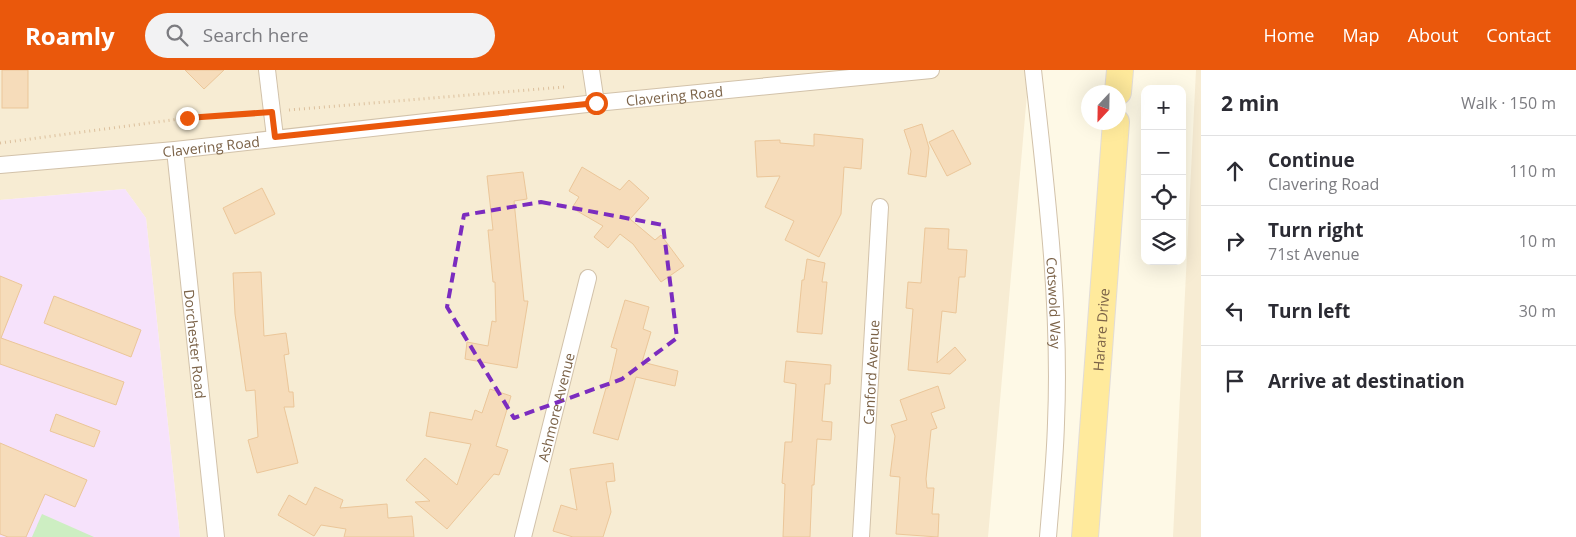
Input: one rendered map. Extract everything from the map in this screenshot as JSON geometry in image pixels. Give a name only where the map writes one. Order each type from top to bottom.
[{"type":"main road","points":[[1119,85],[1120,70]]},
{"type":"main road","name":"Harare Drive","points":[[1085,537],[1115,130]]},
{"type":"street","points":[[267,70],[275,137]]},
{"type":"street","name":"Clavering Road","points":[[0,165],[175,150],[275,137],[596,103],[931,70]]},
{"type":"street","name":"Cotswold Way","points":[[1033,70],[1046,188],[1056,355],[1056,422],[1048,537]]},
{"type":"street","points":[[592,77],[596,103]]},
{"type":"street","name":"Dorchester Road","points":[[175,150],[216,537]]},
{"type":"street","name":"Canford Avenue","points":[[861,537],[880,207]]},
{"type":"street","name":"Ashmore Avenue","points":[[523,537],[588,278]]},
{"type":"path","points":[[0,143],[187,118],[272,112],[592,77]]},
{"type":"highlighted area","points":[[541,202],[663,225],[677,338],[622,379],[514,418],[447,307],[464,215]]},
{"type":"shaded area","points":[[0,70],[1026,70],[1027,94],[988,537],[180,537],[146,218],[125,189],[0,200]]},
{"type":"shaded area","points":[[1196,70],[1201,70],[1201,537],[1173,537]]},
{"type":"shaded area","points":[[125,189],[146,218],[180,537],[0,537],[0,200]]},
{"type":"green space","points":[[42,514],[94,537],[32,537]]},
{"type":"building","points":[[2,70],[28,70],[28,108],[2,108]]},
{"type":"building","points":[[185,70],[224,70],[204,89]]},
{"type":"building","points":[[922,124],[929,148],[926,177],[908,174],[911,151],[904,130]]},
{"type":"building","points":[[953,130],[971,164],[947,176],[929,142]]},
{"type":"building","points":[[814,134],[863,139],[861,169],[844,167],[841,214],[819,257],[785,240],[794,221],[765,207],[780,176],[757,177],[755,141],[780,140],[780,143],[814,146]]},
{"type":"building","points":[[582,167],[620,190],[629,180],[649,198],[630,219],[655,240],[661,235],[684,266],[661,282],[633,244],[620,234],[608,248],[594,237],[603,226],[572,208],[579,197],[569,191]]},
{"type":"building","points":[[523,172],[527,199],[514,201],[524,301],[528,301],[517,368],[465,359],[467,342],[488,346],[492,321],[496,322],[495,282],[493,282],[488,230],[493,230],[487,176]]},
{"type":"building","points":[[262,188],[275,214],[235,234],[223,208]]},
{"type":"building","points":[[925,228],[949,229],[948,249],[967,250],[965,277],[959,277],[956,313],[942,311],[937,363],[955,347],[966,360],[950,374],[908,370],[913,309],[906,308],[908,282],[921,283]]},
{"type":"building","points":[[807,259],[825,263],[822,282],[827,282],[822,334],[797,332],[802,280],[804,280]]},
{"type":"building","points":[[261,272],[264,336],[286,333],[289,354],[284,355],[289,392],[293,392],[294,407],[284,407],[298,463],[257,473],[248,440],[258,437],[255,390],[246,391],[235,314],[233,273]]},
{"type":"building","points":[[0,276],[22,285],[1,338],[124,382],[116,405],[0,364]]},
{"type":"building","points":[[54,296],[141,330],[131,357],[44,323]]},
{"type":"building","points":[[625,300],[649,307],[643,329],[651,332],[642,362],[678,371],[675,386],[636,377],[618,440],[593,433],[606,388],[608,388],[617,349],[611,347]]},
{"type":"building","points":[[786,361],[831,365],[830,384],[825,384],[822,421],[832,422],[831,440],[817,439],[814,485],[812,485],[810,537],[783,537],[785,484],[782,483],[785,442],[792,442],[796,384],[784,382]]},
{"type":"building","points":[[938,386],[945,408],[931,413],[937,428],[931,430],[926,479],[927,488],[934,488],[932,514],[939,514],[938,537],[896,534],[900,477],[890,476],[895,436],[891,425],[907,420],[900,400]]},
{"type":"building","points":[[490,389],[511,396],[496,446],[508,450],[499,475],[494,474],[447,529],[415,502],[430,501],[406,480],[425,458],[457,485],[471,444],[426,436],[430,412],[472,420],[475,410],[482,413]]},
{"type":"building","points":[[56,414],[100,431],[94,447],[50,431]]},
{"type":"building","points":[[0,443],[87,480],[75,507],[45,494],[26,537],[8,537],[0,534]]},
{"type":"building","points":[[613,463],[615,481],[606,482],[611,512],[603,537],[573,537],[553,531],[561,505],[577,510],[570,469]]},
{"type":"building","points":[[315,487],[343,500],[340,508],[387,504],[388,518],[412,516],[414,537],[344,537],[346,529],[321,525],[314,536],[278,515],[289,495],[306,505]]},
{"type":"route","points":[[187,118],[272,112],[275,137],[596,103]]}]
